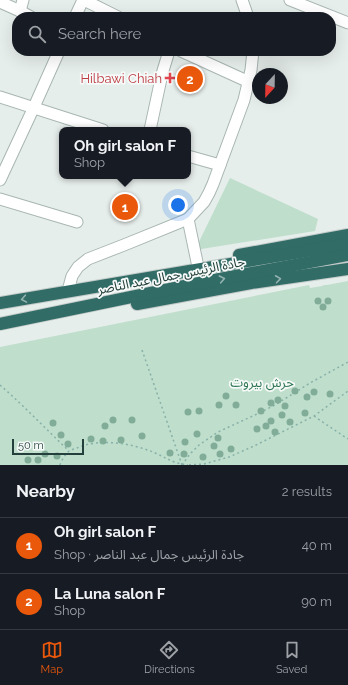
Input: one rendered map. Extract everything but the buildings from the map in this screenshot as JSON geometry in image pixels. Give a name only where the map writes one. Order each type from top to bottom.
[{"type":"highway","points":[[48,295],[69,287],[102,278],[348,235]]},
{"type":"highway","name":"جادة الرئيس جمال عبد الناصر","points":[[0,303],[348,244]]},
{"type":"highway","name":"جادة الرئيس جمال عبد الناصر","points":[[0,324],[209,281],[348,255]]},
{"type":"highway","points":[[46,314],[95,312],[251,282],[348,269]]},
{"type":"street","points":[[0,2],[20,11],[23,0]]},
{"type":"street","points":[[77,12],[83,0],[108,12]]},
{"type":"street","points":[[242,0],[246,12]]},
{"type":"street","points":[[290,0],[320,12]]},
{"type":"street","points":[[336,18],[348,23]]},
{"type":"street","points":[[0,180],[57,56]]},
{"type":"street","points":[[151,127],[167,56]]},
{"type":"street","points":[[193,56],[249,82]]},
{"type":"street","points":[[69,287],[72,276],[78,267],[88,259],[188,219],[204,202],[210,193],[244,100],[249,82],[252,56]]},
{"type":"street","points":[[0,97],[94,127]]},
{"type":"street","points":[[191,157],[220,165]]},
{"type":"street","points":[[0,199],[76,222]]},
{"type":"street","points":[[188,219],[197,262]]},
{"type":"path","points":[[142,350],[182,465]]},
{"type":"path","points":[[182,465],[190,454],[218,432],[275,405],[348,362]]},
{"type":"path","points":[[0,385],[69,451]]},
{"type":"path","points":[[60,465],[69,451],[82,446],[100,443],[124,444],[152,452],[172,462],[182,465],[204,464],[229,457],[314,416],[348,391]]},
{"type":"path","points":[[314,416],[348,439]]},
{"type":"green space","points":[[230,178],[318,219],[315,231],[195,250]]},
{"type":"green space","name":"حرش بيروت","points":[[348,281],[348,465],[0,465],[0,347],[309,285],[310,288]]},
{"type":"place","name":"Hilbawi Chiah","points":[[170,78]]},
{"type":"place","name":"La Luna salon F","points":[[190,79]]},
{"type":"place","name":"Oh girl salon F","points":[[125,207]]}]
